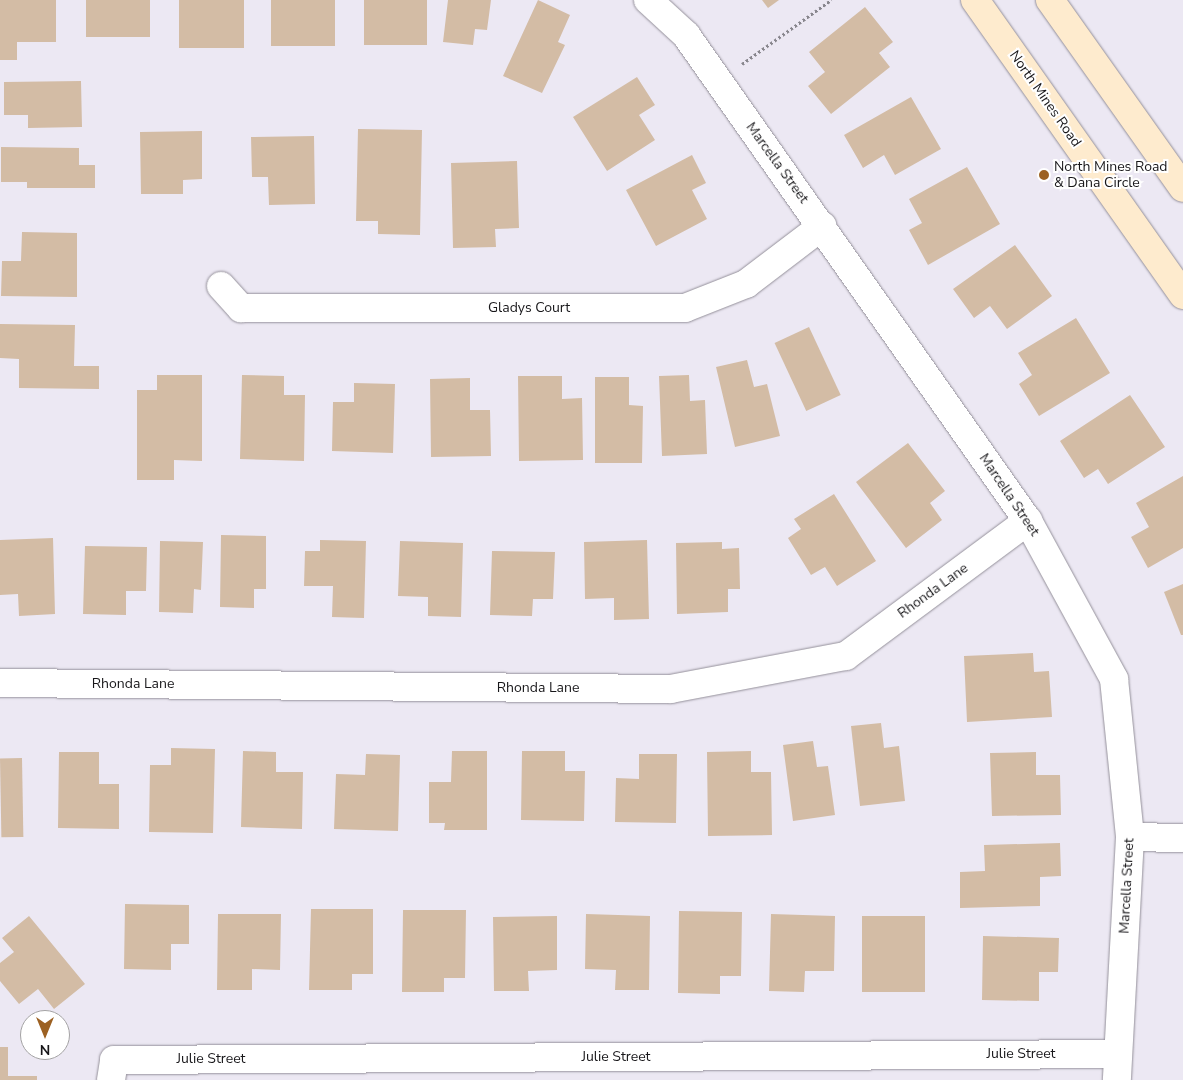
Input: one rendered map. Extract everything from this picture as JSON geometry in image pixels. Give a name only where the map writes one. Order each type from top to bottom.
[{"type":"main road","name":"North Mines Road","points":[[975,0],[1183,295]]},
{"type":"main road","points":[[1050,0],[1183,188]]},
{"type":"street","name":"Marcella Street","points":[[648,0],[686,35],[1028,521],[1114,679],[1130,837],[1117,1067]]},
{"type":"street","name":"Gladys Court","points":[[221,286],[241,308],[685,308],[746,284],[822,226]]},
{"type":"street","name":"Rhonda Lane","points":[[0,683],[671,689],[846,656],[1028,521]]},
{"type":"street","points":[[1130,837],[1183,838]]},
{"type":"street","name":"Julie Street","points":[[113,1070],[1117,1067]]},
{"type":"path","points":[[744,62],[830,0]]},
{"type":"building","points":[[0,0],[56,0],[56,42],[17,42],[17,60],[0,60]]},
{"type":"building","points":[[86,0],[150,0],[150,37],[86,37]]},
{"type":"building","points":[[179,0],[244,0],[244,48],[179,48]]},
{"type":"building","points":[[271,0],[335,0],[335,46],[271,46]]},
{"type":"building","points":[[364,0],[427,0],[427,45],[364,45]]},
{"type":"building","points":[[448,0],[491,0],[487,30],[475,29],[473,45],[443,42]]},
{"type":"building","points":[[538,0],[570,15],[558,42],[565,45],[542,93],[503,76]]},
{"type":"building","points":[[762,0],[779,0],[768,8]]},
{"type":"building","points":[[865,7],[893,42],[879,53],[890,67],[831,114],[808,86],[825,72],[809,52]]},
{"type":"building","points":[[637,77],[655,105],[639,115],[655,140],[607,171],[573,117]]},
{"type":"building","points":[[81,81],[82,127],[28,128],[28,115],[4,115],[4,82]]},
{"type":"building","points":[[911,97],[941,149],[895,175],[884,155],[863,168],[844,135]]},
{"type":"building","points":[[358,129],[422,130],[420,235],[378,234],[378,221],[356,221]]},
{"type":"building","points":[[202,131],[202,179],[183,180],[183,194],[141,194],[140,132]]},
{"type":"building","points":[[314,136],[315,204],[269,205],[268,177],[252,177],[251,137]]},
{"type":"building","points":[[1,147],[79,148],[79,165],[95,165],[95,188],[27,188],[27,182],[1,182]]},
{"type":"building","points":[[692,155],[706,183],[692,190],[707,219],[656,246],[626,190]]},
{"type":"building","points":[[517,161],[519,228],[495,229],[496,247],[453,248],[451,163]]},
{"type":"building","points":[[967,167],[1000,224],[928,265],[909,230],[922,223],[909,199]]},
{"type":"building","points":[[22,232],[77,233],[77,297],[1,296],[2,261],[21,261]]},
{"type":"building","points":[[1015,245],[1052,296],[1007,329],[990,306],[974,318],[953,289]]},
{"type":"building","points":[[1076,318],[1110,373],[1039,416],[1019,384],[1032,375],[1018,353]]},
{"type":"building","points":[[0,324],[75,325],[74,366],[99,366],[99,389],[19,388],[19,359],[0,358]]},
{"type":"building","points":[[809,327],[841,395],[806,411],[775,343]]},
{"type":"building","points":[[747,360],[754,387],[767,384],[780,436],[735,447],[716,367]]},
{"type":"building","points":[[157,375],[202,375],[202,461],[174,460],[174,480],[137,480],[137,390],[157,390]]},
{"type":"building","points":[[242,375],[284,376],[284,395],[305,395],[304,461],[240,459]]},
{"type":"building","points":[[689,375],[690,401],[705,400],[707,454],[662,456],[659,376]]},
{"type":"building","points":[[518,376],[562,376],[562,399],[582,398],[583,460],[519,461]]},
{"type":"building","points":[[595,377],[629,377],[629,405],[643,406],[642,463],[595,463]]},
{"type":"building","points":[[470,378],[470,410],[490,410],[491,456],[431,457],[430,379]]},
{"type":"building","points":[[354,383],[395,384],[393,453],[332,451],[333,402],[354,402]]},
{"type":"building","points":[[1130,395],[1165,447],[1108,484],[1098,469],[1084,478],[1060,441]]},
{"type":"building","points":[[908,443],[945,491],[930,503],[942,520],[906,548],[856,482]]},
{"type":"building","points":[[1183,476],[1183,548],[1148,568],[1131,537],[1149,527],[1136,503]]},
{"type":"building","points":[[834,494],[876,561],[837,586],[825,567],[811,575],[788,538],[801,529],[794,519]]},
{"type":"building","points":[[221,535],[266,536],[266,589],[254,589],[254,608],[220,607]]},
{"type":"building","points":[[53,538],[55,614],[19,616],[18,594],[0,595],[0,540]]},
{"type":"building","points":[[320,540],[366,541],[364,618],[332,617],[333,586],[304,586],[305,551],[320,551]]},
{"type":"building","points":[[647,540],[649,619],[614,620],[614,598],[585,599],[584,542]]},
{"type":"building","points":[[160,541],[203,542],[201,590],[194,589],[193,613],[159,612]]},
{"type":"building","points":[[400,541],[463,543],[461,617],[428,616],[428,597],[398,596]]},
{"type":"building","points":[[722,542],[722,549],[739,548],[740,589],[728,589],[728,612],[677,614],[676,543]]},
{"type":"building","points":[[85,546],[147,547],[146,591],[126,591],[126,615],[83,614]]},
{"type":"building","points":[[492,551],[555,552],[553,599],[533,599],[532,616],[490,615]]},
{"type":"building","points":[[1183,584],[1183,635],[1181,635],[1164,592]]},
{"type":"building","points":[[1033,653],[1034,672],[1049,671],[1052,717],[967,722],[964,656]]},
{"type":"building","points":[[881,723],[884,748],[899,746],[905,801],[860,806],[851,726]]},
{"type":"building","points":[[813,741],[817,767],[828,766],[835,815],[793,821],[783,745]]},
{"type":"building","points":[[171,748],[215,749],[213,833],[149,832],[150,765],[171,765]]},
{"type":"building","points":[[243,751],[276,752],[276,772],[303,772],[302,829],[241,827]]},
{"type":"building","points":[[452,751],[487,751],[487,830],[444,830],[445,823],[429,823],[429,782],[451,782]]},
{"type":"building","points":[[522,751],[565,751],[565,771],[585,771],[584,821],[521,820]]},
{"type":"building","points":[[751,751],[751,772],[771,772],[772,835],[708,836],[707,752]]},
{"type":"building","points":[[59,752],[99,752],[99,784],[119,784],[119,829],[58,828]]},
{"type":"building","points":[[1036,752],[1036,775],[1060,775],[1061,815],[992,816],[990,753]]},
{"type":"building","points":[[366,754],[400,755],[398,831],[334,829],[336,774],[365,775]]},
{"type":"building","points":[[639,754],[677,754],[676,823],[615,822],[616,778],[639,779]]},
{"type":"building","points":[[0,758],[22,758],[23,837],[1,837]]},
{"type":"building","points":[[1060,843],[1061,876],[1040,877],[1040,906],[960,908],[960,872],[985,871],[984,845]]},
{"type":"building","points":[[125,904],[189,905],[189,944],[171,944],[171,970],[124,969]]},
{"type":"building","points":[[311,909],[373,909],[373,974],[352,974],[352,990],[309,990]]},
{"type":"building","points":[[403,910],[466,910],[465,978],[444,978],[444,992],[402,992]]},
{"type":"building","points":[[679,911],[742,912],[741,976],[720,976],[720,994],[678,993]]},
{"type":"building","points":[[218,914],[281,914],[280,970],[252,969],[252,990],[217,990]]},
{"type":"building","points":[[586,914],[650,916],[649,990],[615,990],[616,970],[585,969]]},
{"type":"building","points":[[771,914],[835,916],[834,971],[805,971],[804,992],[769,991]]},
{"type":"building","points":[[29,916],[85,984],[54,1009],[38,989],[19,1004],[0,981],[0,963],[14,952],[2,938]]},
{"type":"building","points":[[557,916],[557,970],[528,971],[529,991],[494,991],[493,917]]},
{"type":"building","points":[[862,916],[925,916],[925,992],[862,992]]},
{"type":"building","points":[[983,936],[1059,938],[1058,972],[1039,972],[1039,1001],[982,1000]]},
{"type":"building","points":[[0,1047],[8,1047],[8,1076],[37,1076],[37,1080],[0,1080]]},
{"type":"place","name":"North Mines Road & Dana Circle","points":[[1044,175]]}]
